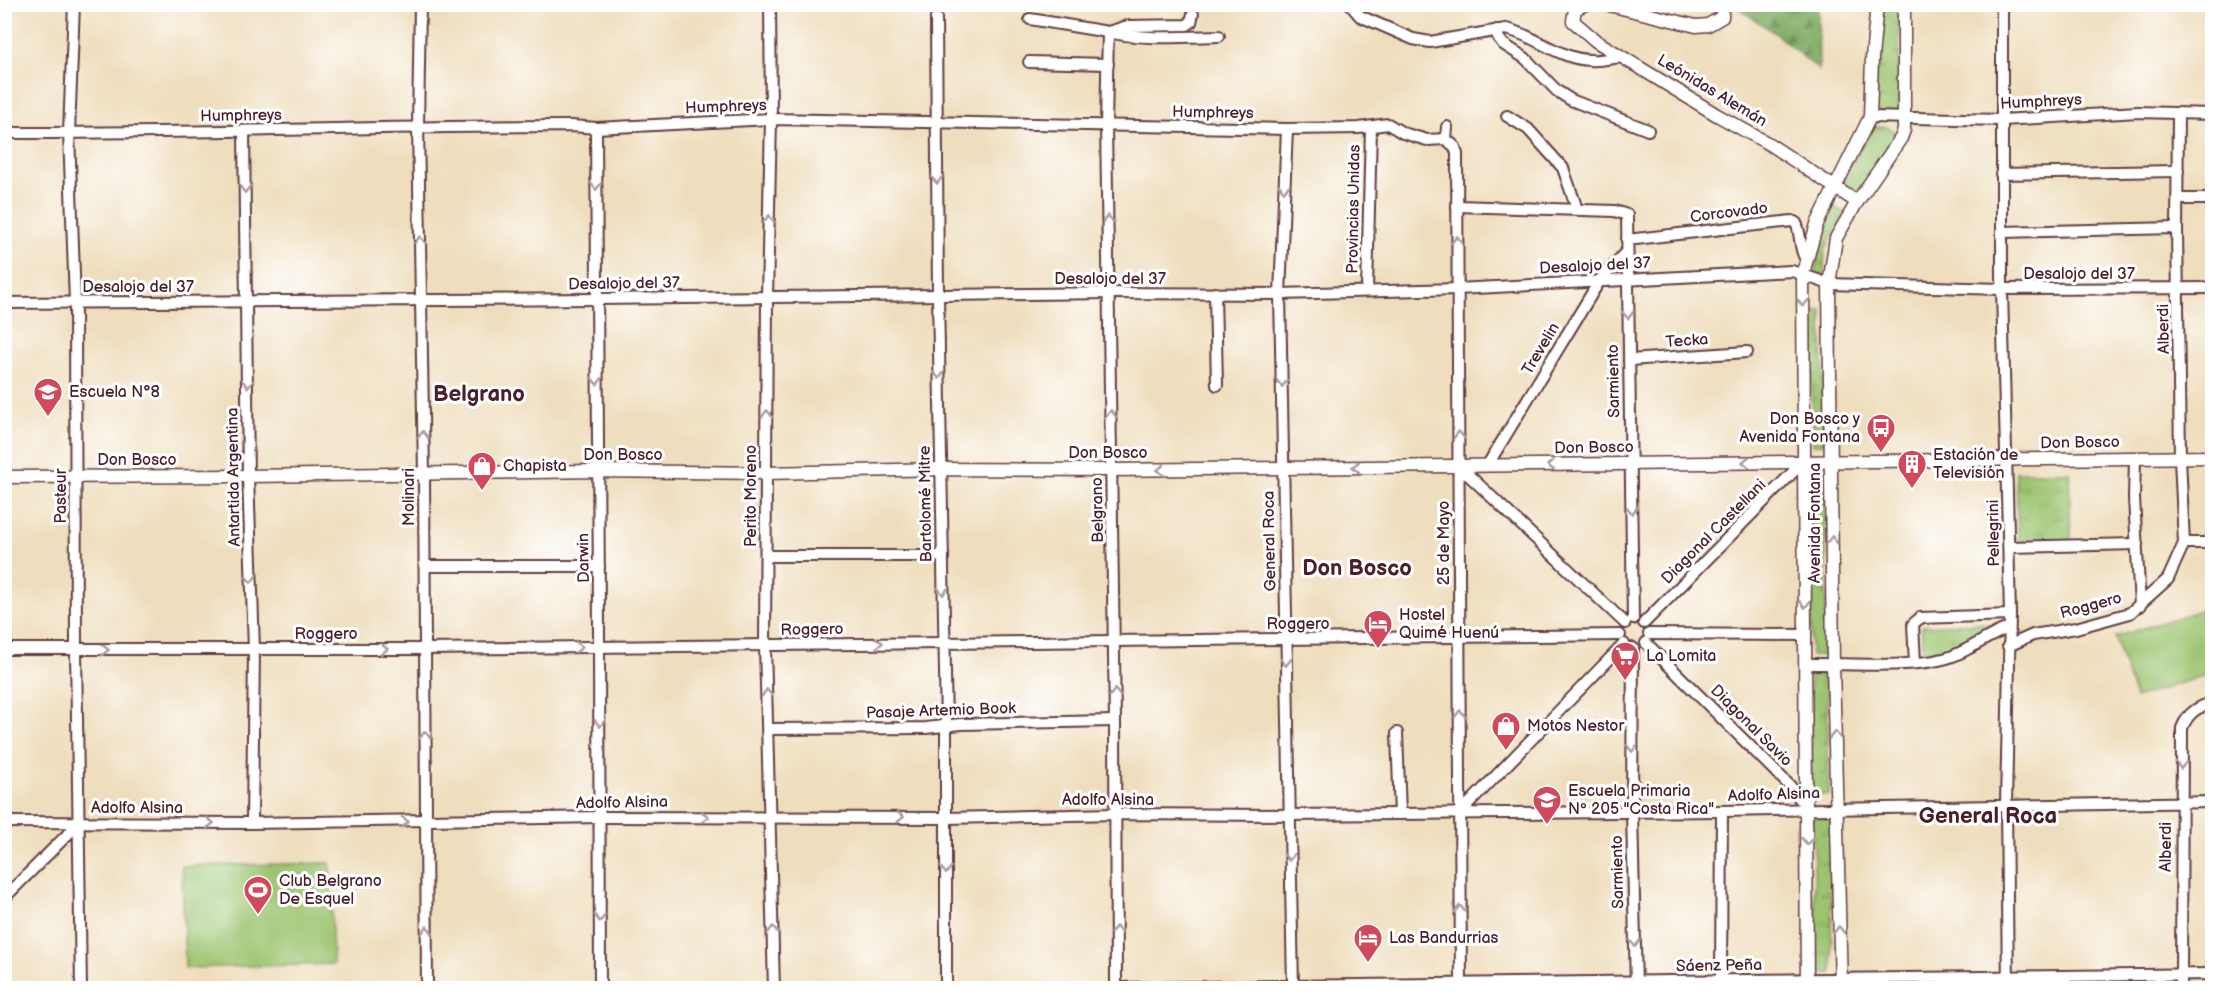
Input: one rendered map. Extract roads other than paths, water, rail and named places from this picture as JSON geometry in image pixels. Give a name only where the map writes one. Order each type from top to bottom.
[{"type":"street","name":"Pasteur","points":[[74,4],[69,134],[75,302],[76,650],[81,988]]},
{"type":"street","name":"Molinari","points":[[420,4],[418,126],[425,566],[427,988]]},
{"type":"street","name":"Perito Moreno","points":[[770,4],[771,119],[767,297],[765,646],[774,988]]},
{"type":"street","points":[[1350,4],[1360,16],[1413,39],[1437,41],[1497,30],[1516,31],[1564,54],[1589,60],[1622,57]]},
{"type":"street","points":[[1605,4],[1696,26],[1708,25],[1722,17],[1722,4]]},
{"type":"street","name":"Avenida Fontana","points":[[1807,984],[1803,273],[1812,235],[1870,117],[1877,4]]},
{"type":"street","name":"Avenida Fontana","points":[[1840,984],[1833,664],[1829,284],[1836,238],[1904,130],[1904,4]]},
{"type":"street","name":"Pellegrini","points":[[2002,4],[2002,289],[2010,615],[2006,805],[2008,988]]},
{"type":"street","name":"Leónidas Alemán","points":[[1577,6],[1573,21],[1596,41],[1708,110],[1769,144],[1857,202]]},
{"type":"street","points":[[1108,32],[1128,26],[1187,25],[1191,22],[1193,14]]},
{"type":"street","name":"Bartolomé Mitre","points":[[936,18],[940,469],[946,726],[946,988]]},
{"type":"street","points":[[1030,19],[1121,35],[1220,36]]},
{"type":"street","points":[[1497,30],[1498,37],[1503,44],[1525,58],[1557,91],[1571,100],[1648,130]]},
{"type":"street","name":"Belgrano","points":[[1108,32],[1106,125],[1110,293],[1117,988]]},
{"type":"street","points":[[1029,62],[1108,64]]},
{"type":"street","name":"Humphreys","points":[[1870,117],[2002,120],[2120,112],[2212,114]]},
{"type":"street","name":"Alberdi","points":[[2178,115],[2180,458],[2184,543]]},
{"type":"street","points":[[1457,206],[1577,209],[1563,168],[1528,129],[1507,116]]},
{"type":"street","name":"Humphreys","points":[[4,133],[135,134],[418,126],[596,128],[771,119],[1287,129],[1371,127],[1388,124],[1403,133],[1427,140],[1446,139]]},
{"type":"street","name":"Provincias Unidas","points":[[1367,291],[1371,127]]},
{"type":"street","points":[[1446,139],[1448,127]]},
{"type":"street","name":"Darwin","points":[[596,128],[600,988]]},
{"type":"street","name":"General Roca","points":[[1287,129],[1280,294],[1293,987]]},
{"type":"street","name":"Antartida Argentina","points":[[244,131],[248,476],[254,649],[252,823]]},
{"type":"street","name":"25 de Mayo","points":[[1446,139],[1455,147],[1457,154],[1461,986]]},
{"type":"street","points":[[2001,174],[2178,171]]},
{"type":"street","points":[[2178,199],[2212,199]]},
{"type":"street","name":"Sarmiento","points":[[1577,209],[1615,211],[1627,215],[1626,279],[1631,464],[1629,621]]},
{"type":"street","name":"Corcovado","points":[[1627,246],[1792,221],[1799,228],[1801,252],[1806,259]]},
{"type":"street","points":[[2002,232],[2177,228]]},
{"type":"street","name":"Trevelin","points":[[1487,466],[1600,280],[1627,246]]},
{"type":"street","name":"Desalojo del 37","points":[[4,303],[1110,293],[1280,294],[1457,289],[1792,271],[1829,284],[2002,289],[2212,288]]},
{"type":"street","points":[[1215,293],[1217,385]]},
{"type":"street","name":"Tecka","points":[[1629,360],[1747,352]]},
{"type":"street","name":"Don Bosco","points":[[4,477],[597,471],[767,473],[940,469],[1112,470],[2212,457]]},
{"type":"street","points":[[2135,459],[2134,498],[2140,606]]},
{"type":"street","name":"Diagonal Castellani","points":[[1644,623],[1804,461]]},
{"type":"street","points":[[1459,466],[1629,621],[1644,623],[1647,638],[1642,646],[1626,642]]},
{"type":"street","points":[[2009,547],[2137,543]]},
{"type":"street","points":[[2184,543],[2212,543]]},
{"type":"street","name":"Roggero","points":[[2008,646],[2033,635],[2076,628],[2130,613],[2168,579],[2184,543]]},
{"type":"street","points":[[766,556],[943,556]]},
{"type":"street","points":[[425,566],[599,566]]},
{"type":"street","points":[[1915,663],[1913,624],[1916,620],[2010,615]]},
{"type":"street","points":[[1460,813],[1626,642],[1629,621]]},
{"type":"street","points":[[1805,664],[1915,663],[1956,655],[2009,628]]},
{"type":"street","points":[[1647,638],[1805,635]]},
{"type":"street","name":"Diagonal Savio","points":[[1647,638],[1790,786],[1807,808]]},
{"type":"street","name":"Roggero","points":[[4,649],[424,649],[1286,639],[1626,642]]},
{"type":"street","name":"Sarmiento","points":[[1626,642],[1636,986]]},
{"type":"street","name":"Alberdi","points":[[2181,988],[2181,728],[2193,710],[2212,703]]},
{"type":"street","name":"Pasaje Artemio Book","points":[[768,729],[927,728],[1115,721]]},
{"type":"street","points":[[1397,733],[1400,814]]},
{"type":"street","name":"Adolfo Alsina","points":[[4,822],[426,822],[600,817],[946,818],[1115,814],[1632,812],[2212,802]]},
{"type":"street","points":[[1720,980],[1722,811]]},
{"type":"street","points":[[4,898],[79,823]]},
{"type":"street","name":"Sáenz Peña","points":[[1117,988],[1636,986],[1720,980],[1840,984],[2008,976],[2212,974]]},
{"type":"place","name":"Escuela N°8","points":[[48,418]]},
{"type":"place","name":"Don Bosco y Avenida Fontana","points":[[1881,454]]},
{"type":"place","name":"Estación de Televisión","points":[[1912,490]]},
{"type":"place","name":"Chapista","points":[[482,492]]},
{"type":"place","name":"Hostel Quimé Huenú","points":[[1378,650]]},
{"type":"place","name":"La Lomita","points":[[1625,682]]},
{"type":"place","name":"Motos Nestor","points":[[1506,752]]},
{"type":"place","name":"Escuela Primaria Nº 205 \"Costa Rica\"","points":[[1547,826]]},
{"type":"place","name":"Club Belgrano De Esquel","points":[[258,916]]},
{"type":"place","name":"Las Bandurrias","points":[[1368,964]]},
{"type":"district","name":"Belgrano","points":[[479,394]]},
{"type":"district","name":"Don Bosco","points":[[1357,568]]},
{"type":"district","name":"General Roca","points":[[1988,816]]}]
